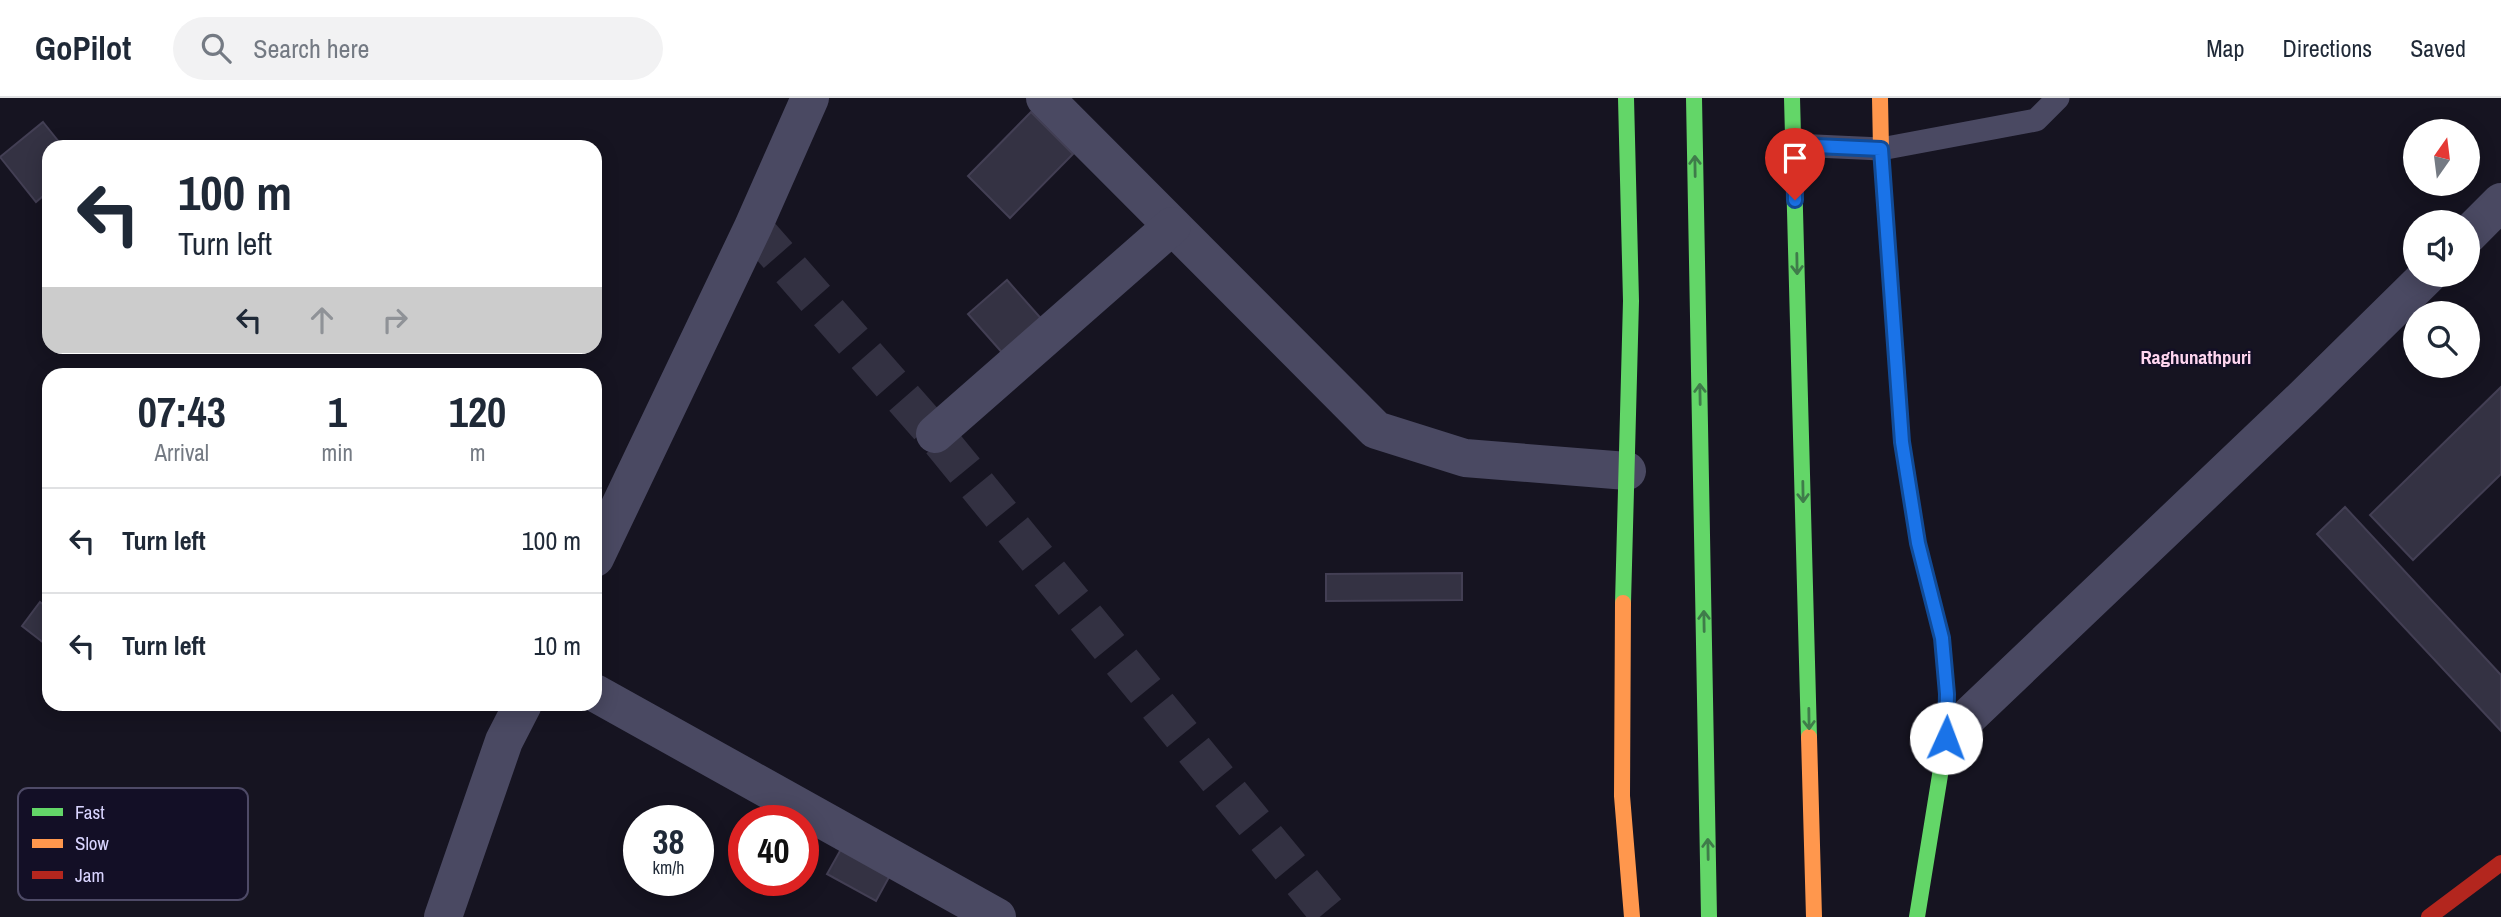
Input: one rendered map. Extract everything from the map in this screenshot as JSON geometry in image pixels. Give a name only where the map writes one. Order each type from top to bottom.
[{"type":"street","points":[[602,543],[753,227],[810,98]]},
{"type":"street","points":[[1045,98],[1376,430],[1465,458],[1627,471]]},
{"type":"street","points":[[1626,98],[1631,301],[1623,596],[1622,796],[1632,917]]},
{"type":"street","points":[[1694,98],[1709,917]]},
{"type":"street","points":[[1793,98],[1814,917]]},
{"type":"street","points":[[1880,98],[1881,149],[1902,442],[1918,543],[1942,638],[1947,694],[1946,738],[1917,917]]},
{"type":"street","points":[[2480,223],[2501,202]]},
{"type":"street","points":[[935,434],[1172,226]]},
{"type":"street","points":[[1946,738],[2416,287]]},
{"type":"street","points":[[602,697],[997,917]]},
{"type":"street","points":[[443,917],[504,741],[519,711]]},
{"type":"street","points":[[2429,917],[2501,863]]},
{"type":"lane","points":[[1794,145],[1881,149],[2036,120],[2057,98]]},
{"type":"building","points":[[1031,112],[1073,154],[1010,218],[968,176]]},
{"type":"building","points":[[43,122],[57,140],[42,140],[42,197],[36,202],[0,157]]},
{"type":"building","points":[[1007,280],[1045,323],[1006,357],[968,314]]},
{"type":"building","points":[[2501,387],[2501,474],[2413,560],[2370,515]]},
{"type":"building","points":[[2345,507],[2501,675],[2501,731],[2317,534]]},
{"type":"building","points":[[1462,573],[1462,600],[1326,601],[1326,574]]},
{"type":"building","points":[[40,602],[42,604],[42,642],[22,626]]},
{"type":"building","points":[[845,842],[894,868],[876,901],[827,874]]},
{"type":"tunnel","points":[[753,227],[935,434],[1331,917]]},
{"type":"traffic: fast","points":[[1623,603],[1631,301],[1626,98]]},
{"type":"traffic: fast","points":[[1694,98],[1709,917]]},
{"type":"traffic: fast","points":[[1792,98],[1809,737]]},
{"type":"traffic: fast","points":[[1898,383],[1902,442],[1918,543],[1942,638],[1947,694],[1946,738],[1917,917]]},
{"type":"traffic: slow","points":[[1880,98],[1881,149],[1898,383]]},
{"type":"traffic: slow","points":[[1623,603],[1622,796],[1632,917]]},
{"type":"traffic: slow","points":[[1809,737],[1814,917]]},
{"type":"traffic: jam","points":[[2429,917],[2501,863]]},
{"type":"district","name":"Raghunathpuri","points":[[2196,357]]},
{"type":"route","points":[[1795,200],[1794,145],[1881,149],[1902,442],[1918,543],[1942,638],[1947,694],[1946,738]]}]
